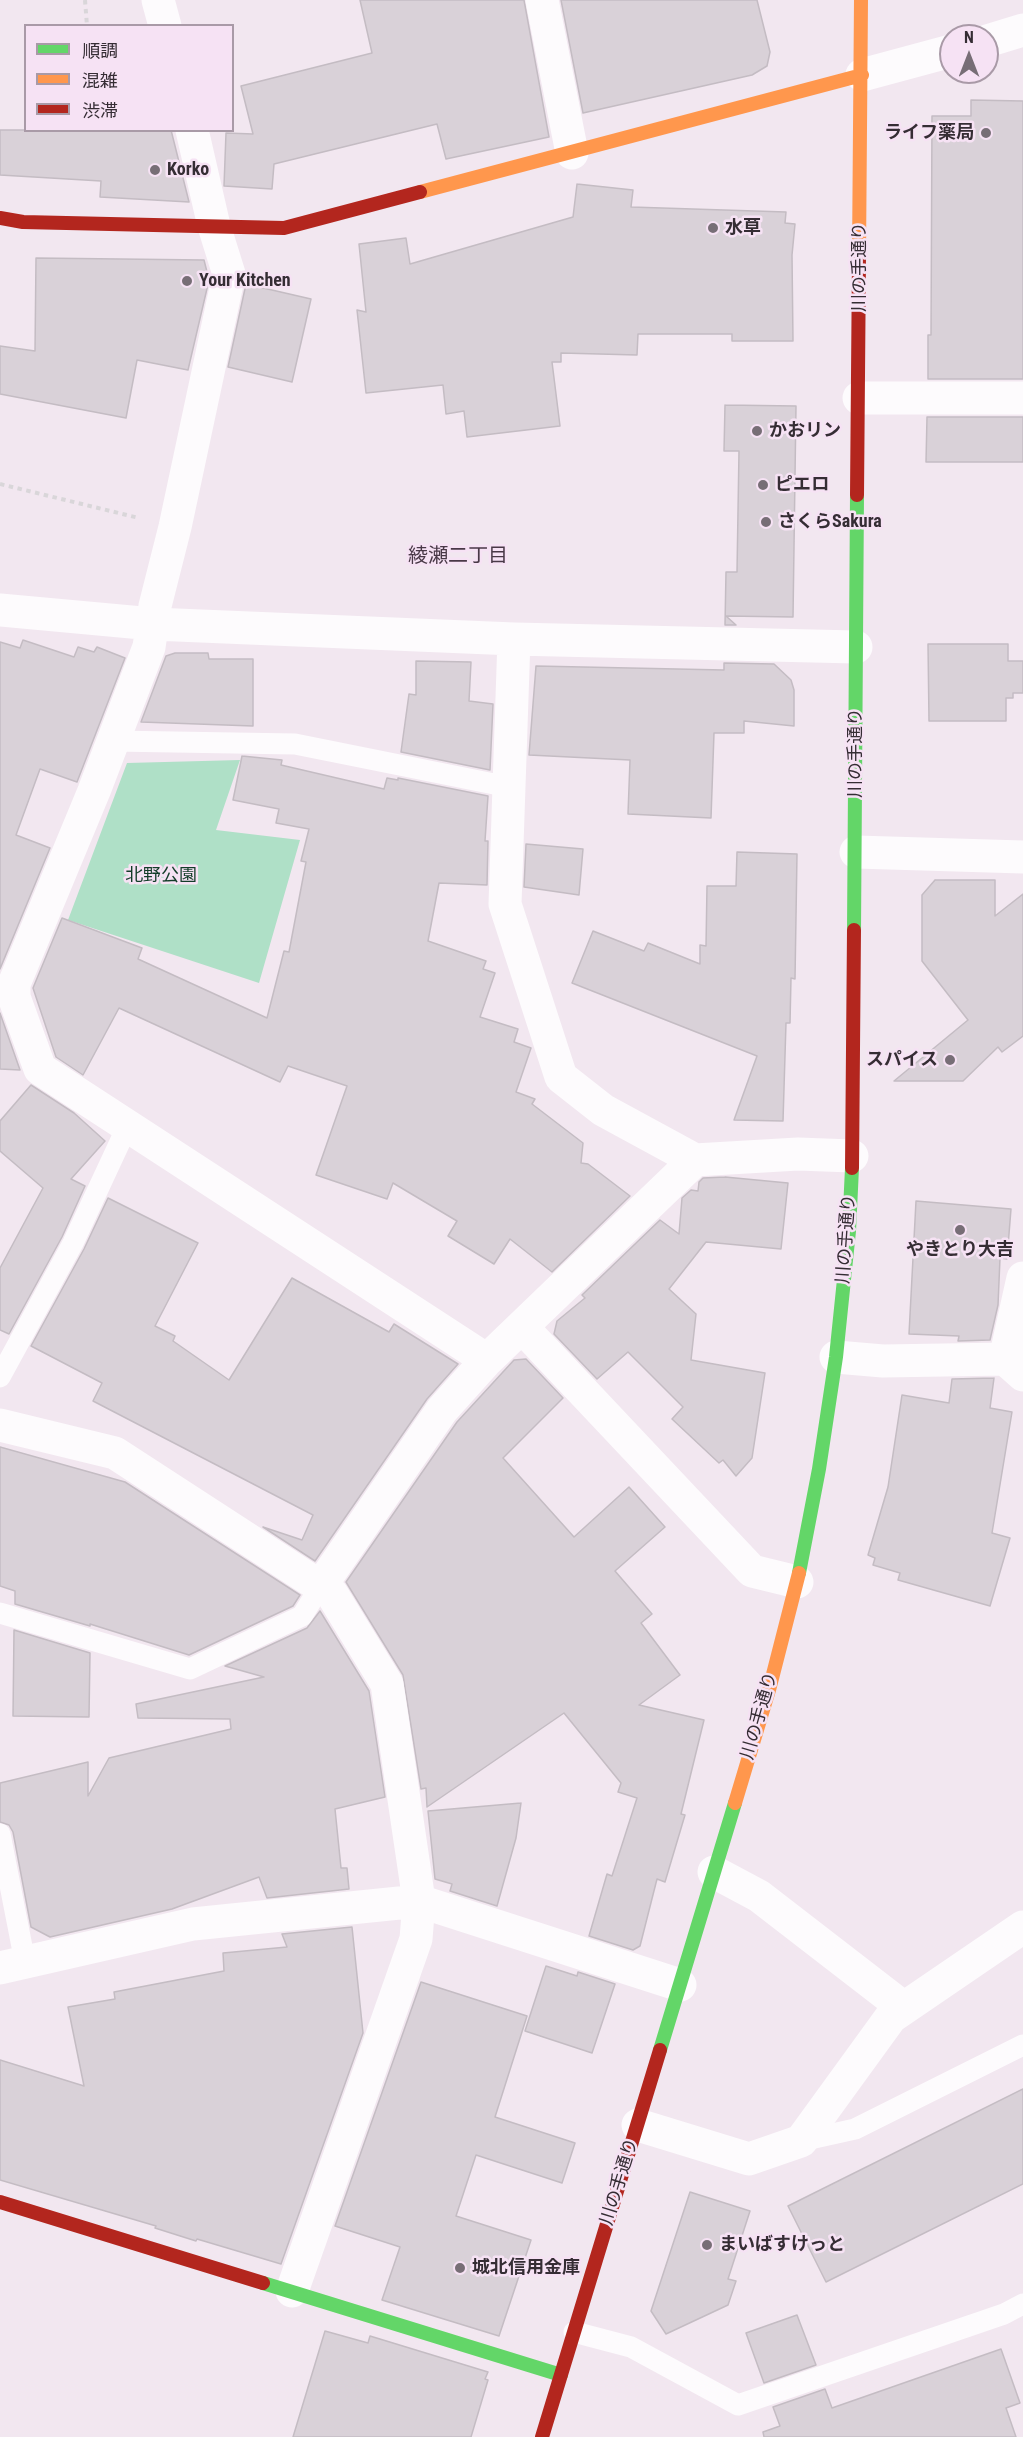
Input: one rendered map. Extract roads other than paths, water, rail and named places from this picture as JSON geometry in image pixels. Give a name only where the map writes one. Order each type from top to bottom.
[{"type":"main road","name":"川の手通り","points":[[542,2437],[769,1690],[797,1582],[819,1469],[836,1357],[849,1231],[852,1156],[861,0]]},
{"type":"main road","points":[[0,218],[23,222],[284,228],[862,75]]},
{"type":"main road","points":[[0,2202],[561,2375]]},
{"type":"street","points":[[158,0],[164,24]]},
{"type":"street","points":[[542,0],[572,153]]},
{"type":"street","points":[[999,37],[1023,30]]},
{"type":"street","points":[[862,75],[939,54]]},
{"type":"street","points":[[192,132],[214,226],[229,273],[175,527],[155,606],[149,647],[113,741],[14,984],[7,996],[40,1070],[486,1360]]},
{"type":"street","points":[[859,398],[1023,398]]},
{"type":"street","points":[[0,610],[153,624],[514,639],[856,646]]},
{"type":"street","points":[[514,639],[505,904],[561,1077],[603,1110],[695,1160],[798,1154],[852,1156]]},
{"type":"street","points":[[856,852],[1023,857]]},
{"type":"street","points":[[320,1587],[442,1410],[486,1360],[695,1160]]},
{"type":"street","points":[[836,1357],[1014,1367],[1023,1278]]},
{"type":"street","points":[[522,1327],[752,1571],[797,1582]]},
{"type":"street","points":[[0,1425],[115,1453],[332,1594],[387,1684],[419,1901],[416,1939],[292,2291]]},
{"type":"street","points":[[714,1872],[759,1896],[904,2008]]},
{"type":"street","points":[[13,1965],[193,1924],[419,1901],[680,1985]]},
{"type":"street","points":[[638,2125],[749,2159],[801,2140],[891,2017],[1023,1927]]},
{"type":"lane","points":[[113,741],[295,744],[508,787]]},
{"type":"lane","points":[[0,1377],[73,1243],[127,1127]]},
{"type":"lane","points":[[0,1613],[190,1669],[302,1616],[320,1587]]},
{"type":"lane","points":[[0,1834],[13,1965]]},
{"type":"lane","points":[[801,2140],[855,2129],[1023,2045]]},
{"type":"lane","points":[[574,2332],[631,2347],[738,2405],[1004,2314],[1023,2304]]},
{"type":"place","name":"ライフ薬局","points":[[986,133]]},
{"type":"place","name":"Korko","points":[[155,170]]},
{"type":"place","name":"水草","points":[[713,228]]},
{"type":"place","name":"Your Kitchen","points":[[187,281]]},
{"type":"place","name":"かおリン","points":[[757,431]]},
{"type":"place","name":"ピエロ","points":[[763,485]]},
{"type":"place","name":"さくらSakura","points":[[766,522]]},
{"type":"place","name":"スパイス","points":[[950,1060]]},
{"type":"place","name":"やきとり大吉","points":[[960,1230]]},
{"type":"place","name":"まいばすけっと","points":[[707,2245]]},
{"type":"place","name":"城北信用金庫","points":[[460,2268]]},
{"type":"district","name":"綾瀬二丁目","points":[[458,557]]},
{"type":"park label","name":"北野公園","points":[[161,876]]}]
